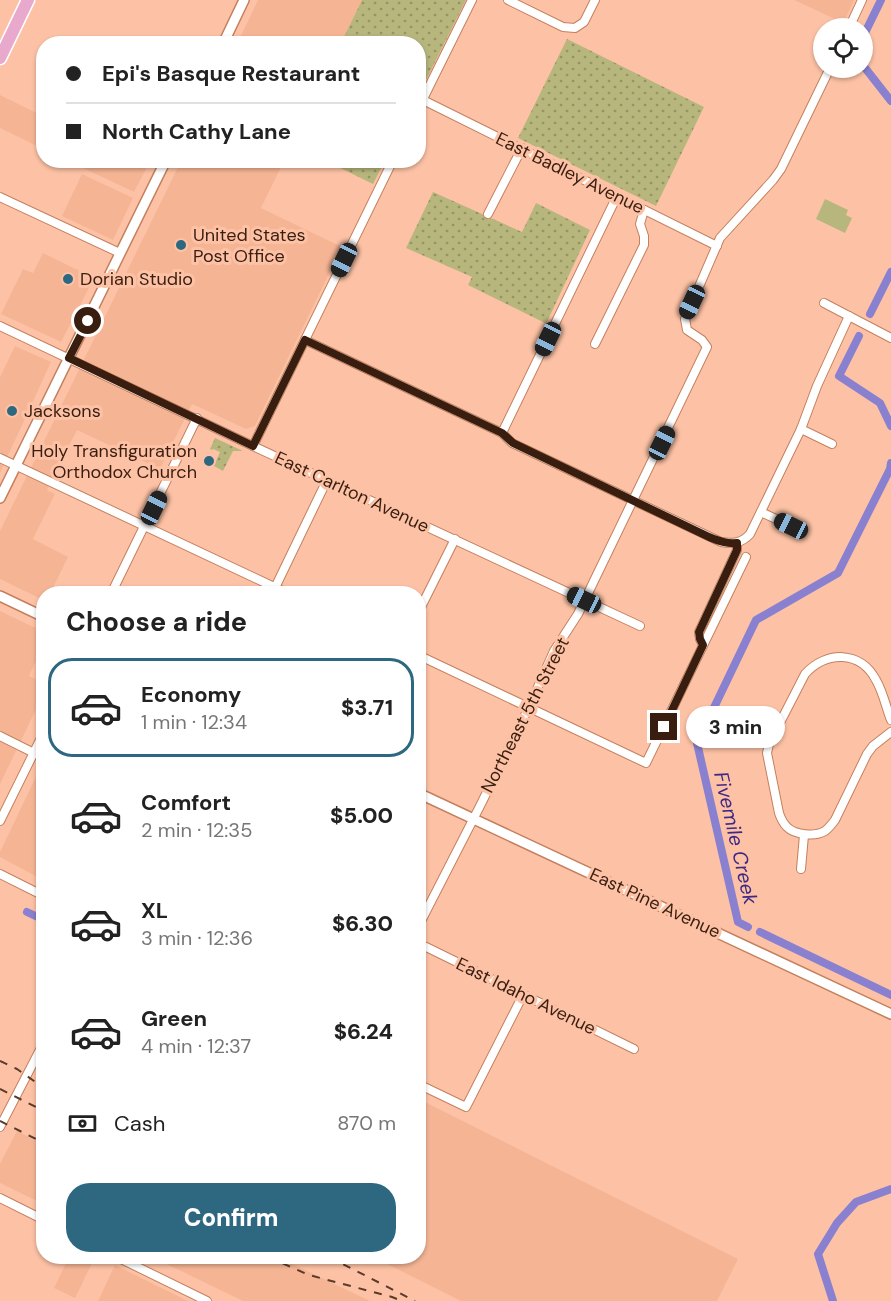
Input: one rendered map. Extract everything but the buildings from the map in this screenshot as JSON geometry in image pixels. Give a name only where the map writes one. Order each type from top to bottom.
[{"type":"main road","points":[[0,58],[28,0]]},
{"type":"street","points":[[227,36],[244,0]]},
{"type":"street","points":[[426,94],[472,0]]},
{"type":"street","points":[[508,0],[563,27],[575,28],[584,22],[595,0]]},
{"type":"street","points":[[854,18],[862,0]]},
{"type":"street","name":"Northeast 5th Street","points":[[426,911],[529,707],[554,651],[578,614],[708,347],[687,330],[685,319],[720,238],[781,169],[825,78]]},
{"type":"street","name":"East Badley Avenue","points":[[426,101],[717,246]]},
{"type":"street","points":[[488,214],[522,148]]},
{"type":"street","points":[[0,498],[162,168]]},
{"type":"street","points":[[253,446],[389,168]]},
{"type":"street","points":[[502,433],[617,196]]},
{"type":"street","points":[[0,197],[120,254]]},
{"type":"street","points":[[595,344],[644,245],[644,236],[639,224],[644,210]]},
{"type":"street","points":[[824,303],[891,338]]},
{"type":"street","points":[[305,340],[502,433],[513,443],[634,501],[721,542],[731,544],[737,543],[750,534],[801,429],[817,386],[849,316]]},
{"type":"street","name":"East Carlton Avenue","points":[[0,326],[640,626]]},
{"type":"street","points":[[115,586],[197,418]]},
{"type":"street","points":[[801,429],[832,444]]},
{"type":"street","points":[[0,458],[145,526],[263,586]]},
{"type":"street","points":[[275,586],[327,480]]},
{"type":"street","points":[[761,512],[791,526]]},
{"type":"street","points":[[426,597],[455,539]]},
{"type":"street","points":[[703,645],[699,632],[737,550],[737,543]]},
{"type":"street","points":[[426,659],[646,763],[747,557]]},
{"type":"street","points":[[0,596],[36,612]]},
{"type":"street","points":[[891,720],[881,691],[872,673],[865,666],[857,661],[838,657],[828,658],[811,667],[805,674],[767,753],[779,813],[789,830],[804,835],[822,833],[829,828],[867,754],[873,746],[891,732]]},
{"type":"street","points":[[0,736],[34,753]]},
{"type":"street","points":[[0,821],[36,749]]},
{"type":"street","name":"East Pine Avenue","points":[[426,797],[891,1014]]},
{"type":"street","points":[[801,869],[804,835]]},
{"type":"street","points":[[0,874],[36,892]]},
{"type":"street","name":"East Idaho Avenue","points":[[426,947],[634,1049]]},
{"type":"street","points":[[426,1088],[466,1107],[524,994]]},
{"type":"street","points":[[0,1127],[36,1057]]},
{"type":"street","points":[[0,1198],[36,1216]]},
{"type":"street","points":[[131,1264],[207,1301]]},
{"type":"shaded area","points":[[258,0],[362,0],[344,36],[241,36]]},
{"type":"shaded area","points":[[362,0],[466,0],[426,80],[426,36],[344,36]]},
{"type":"shaded area","points":[[794,0],[854,0],[846,18],[833,18]]},
{"type":"shaded area","points":[[567,39],[704,107],[656,206],[518,138]]},
{"type":"shaded area","points":[[0,95],[36,113],[36,146],[0,128]]},
{"type":"shaded area","points":[[83,168],[146,168],[134,192]]},
{"type":"shaded area","points":[[178,168],[281,168],[261,208],[342,247],[255,426],[246,429],[192,404],[160,469],[77,430],[47,490],[55,494],[33,539],[68,557],[54,586],[36,586],[36,597],[0,579],[0,531]]},
{"type":"shaded area","points":[[340,168],[381,168],[373,184]]},
{"type":"shaded area","points":[[82,174],[133,198],[113,240],[62,216]]},
{"type":"shaded area","points":[[433,192],[522,232],[536,203],[590,230],[546,324],[468,285],[472,277],[406,248]]},
{"type":"shaded area","points":[[825,199],[848,210],[846,215],[852,218],[845,233],[816,219]]},
{"type":"shaded area","points":[[43,253],[94,278],[61,342],[1,314],[23,269],[33,273]]},
{"type":"shaded area","points":[[15,346],[51,362],[0,473],[0,377]]},
{"type":"shaded area","points":[[215,438],[243,451],[233,451],[223,471],[214,466],[220,452],[210,449]]},
{"type":"shaded area","points":[[0,611],[36,628],[36,661],[29,676],[36,680],[36,709],[0,784]]},
{"type":"shaded area","points":[[36,777],[36,876],[0,857],[0,852]]},
{"type":"shaded area","points":[[426,1103],[738,1259],[717,1301],[461,1301],[387,1264],[426,1264]]},
{"type":"shaded area","points":[[17,1131],[36,1140],[36,1201],[0,1183],[0,1164]]},
{"type":"shaded area","points":[[66,1264],[92,1264],[75,1298],[54,1288]]},
{"type":"shaded area","points":[[166,1264],[293,1264],[370,1301],[243,1301]]},
{"type":"shaded area","points":[[115,1265],[188,1301],[98,1301]]},
{"type":"waterway","name":"Fivemile Creek","points":[[872,18],[881,0]]},
{"type":"waterway","name":"Fivemile Creek","points":[[873,78],[891,101]]},
{"type":"waterway","name":"Fivemile Creek","points":[[870,314],[891,272]]},
{"type":"waterway","name":"Fivemile Creek","points":[[859,336],[839,376],[880,403],[891,426]]},
{"type":"waterway","name":"Fivemile Creek","points":[[748,927],[738,922],[697,743],[756,620],[838,573],[891,463]]},
{"type":"waterway","points":[[27,912],[36,916]]},
{"type":"waterway","name":"Fivemile Creek","points":[[760,932],[891,995]]},
{"type":"waterway","name":"Fivemile Creek","points":[[833,1301],[818,1254],[837,1223],[856,1202],[891,1189]]},
{"type":"railway","points":[[0,1061],[36,1082]]},
{"type":"railway","points":[[0,1089],[36,1107]]},
{"type":"railway","points":[[0,1121],[36,1139]]},
{"type":"railway","points":[[284,1264],[309,1275],[402,1301]]},
{"type":"railway","points":[[343,1264],[415,1301]]},
{"type":"place","name":"United States Post Office","points":[[181,245]]},
{"type":"place","name":"Dorian Studio","points":[[68,279]]},
{"type":"place","name":"Jacksons","points":[[12,411]]},
{"type":"place","name":"Holy Transfiguration Orthodox Church","points":[[209,461]]},
{"type":"route","points":[[88,321],[69,358],[253,446],[305,340],[502,433],[513,443],[709,537],[721,542],[737,543],[737,550],[699,632],[703,645],[664,727]]}]
